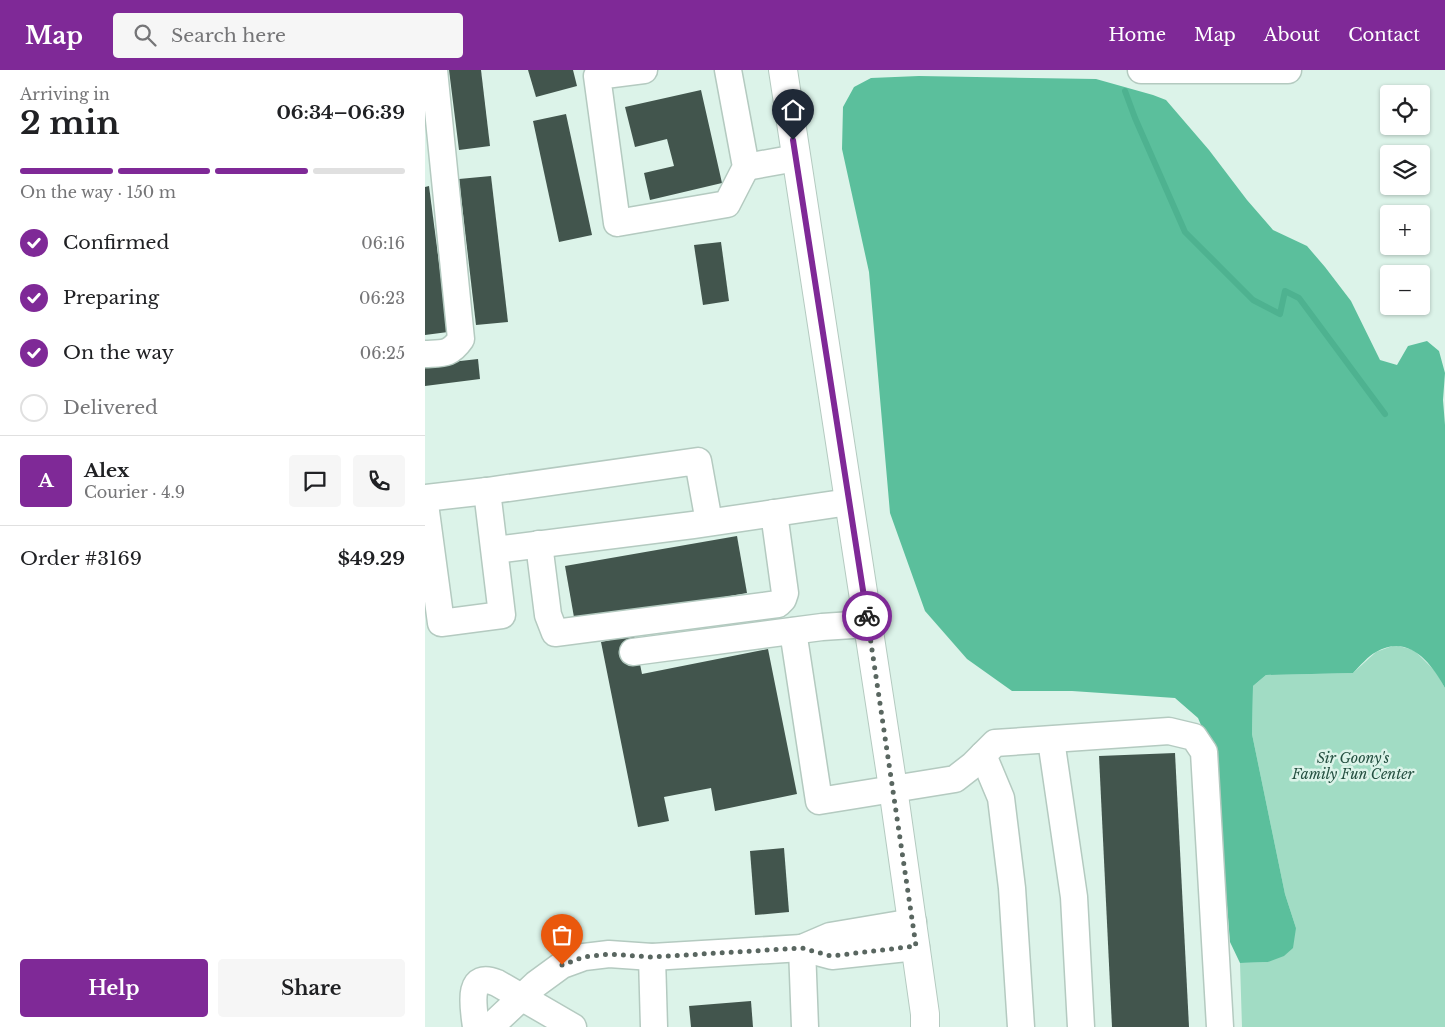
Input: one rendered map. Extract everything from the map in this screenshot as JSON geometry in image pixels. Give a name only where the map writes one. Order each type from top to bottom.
[{"type":"main road","points":[[783,70],[893,788],[925,1014],[925,1027]]},
{"type":"street","points":[[425,354],[446,353],[455,348],[461,339],[434,70]]},
{"type":"street","points":[[644,70],[597,76],[617,223],[727,204],[746,167],[728,70]]},
{"type":"street","points":[[1141,70],[1288,70]]},
{"type":"street","points":[[746,167],[796,158]]},
{"type":"street","points":[[425,498],[698,462],[709,522]]},
{"type":"street","points":[[425,504],[441,623],[502,615],[487,491]]},
{"type":"street","points":[[495,550],[849,502]]},
{"type":"street","points":[[539,544],[548,615],[555,633],[759,607],[778,604],[783,599],[785,593],[774,513]]},
{"type":"street","points":[[633,652],[793,631],[868,624]]},
{"type":"street","points":[[793,631],[819,801],[955,779],[973,766],[995,743],[1169,731],[1194,737],[1204,752],[1220,1027]]},
{"type":"street","points":[[1051,740],[1073,897],[1081,1027]]},
{"type":"street","points":[[983,755],[1001,798],[1012,888],[1021,1027]]},
{"type":"street","points":[[490,1027],[536,984],[570,961],[609,954],[652,957],[802,948],[830,936],[914,934]]},
{"type":"street","points":[[802,948],[805,1027]]},
{"type":"street","points":[[652,957],[654,1027]]},
{"type":"street","points":[[475,1027],[473,992],[479,983],[484,980],[490,980],[573,1027]]},
{"type":"green space","points":[[919,76],[1096,79],[1166,100],[1273,230],[1307,246],[1325,267],[1351,301],[1380,360],[1397,365],[1408,346],[1427,341],[1439,351],[1445,373],[1443,400],[1445,425],[1445,688],[1425,660],[1408,648],[1398,646],[1388,647],[1373,654],[1353,673],[1266,675],[1253,686],[1252,734],[1285,894],[1296,928],[1293,948],[1284,956],[1268,962],[1240,963],[1230,942],[1215,758],[1198,718],[1175,698],[1072,691],[1012,691],[967,659],[925,611],[890,513],[869,272],[842,149],[843,107],[854,87],[871,78]]},
{"type":"green space","name":"Sir Goony's Family Fun Center","points":[[1395,645],[1414,650],[1436,672],[1445,688],[1445,1027],[1242,1027],[1240,963],[1268,962],[1296,928],[1285,894],[1252,734],[1253,686],[1266,675],[1353,673],[1376,652]]},
{"type":"building","points":[[449,70],[481,70],[490,146],[459,150]]},
{"type":"building","points":[[528,70],[573,70],[577,86],[536,97]]},
{"type":"building","points":[[701,90],[722,183],[650,200],[644,173],[674,166],[667,139],[635,147],[625,107]]},
{"type":"building","points":[[566,114],[592,235],[559,242],[533,121]]},
{"type":"building","points":[[491,176],[508,322],[476,325],[459,179]]},
{"type":"building","points":[[429,186],[448,332],[425,335],[425,187]]},
{"type":"building","points":[[721,242],[729,301],[703,305],[694,245]]},
{"type":"building","points":[[478,359],[480,379],[425,386],[425,365]]},
{"type":"building","points":[[737,536],[747,593],[575,623],[565,566]]},
{"type":"building","points":[[634,635],[642,674],[768,649],[797,794],[715,811],[711,788],[664,797],[669,821],[638,827],[601,642]]},
{"type":"building","points":[[1175,753],[1189,1027],[1112,1027],[1099,756]]},
{"type":"building","points":[[784,848],[789,912],[755,915],[750,851]]},
{"type":"building","points":[[751,1001],[753,1027],[691,1027],[689,1006]]},
{"type":"waterway","points":[[1125,91],[1185,232],[1253,300],[1280,314],[1285,291],[1299,298],[1385,414]]},
{"type":"way so far","points":[[562,965],[584,957],[609,954],[652,957],[802,948],[831,956],[916,946],[867,616]]},
{"type":"route","points":[[793,140],[867,616]]}]
